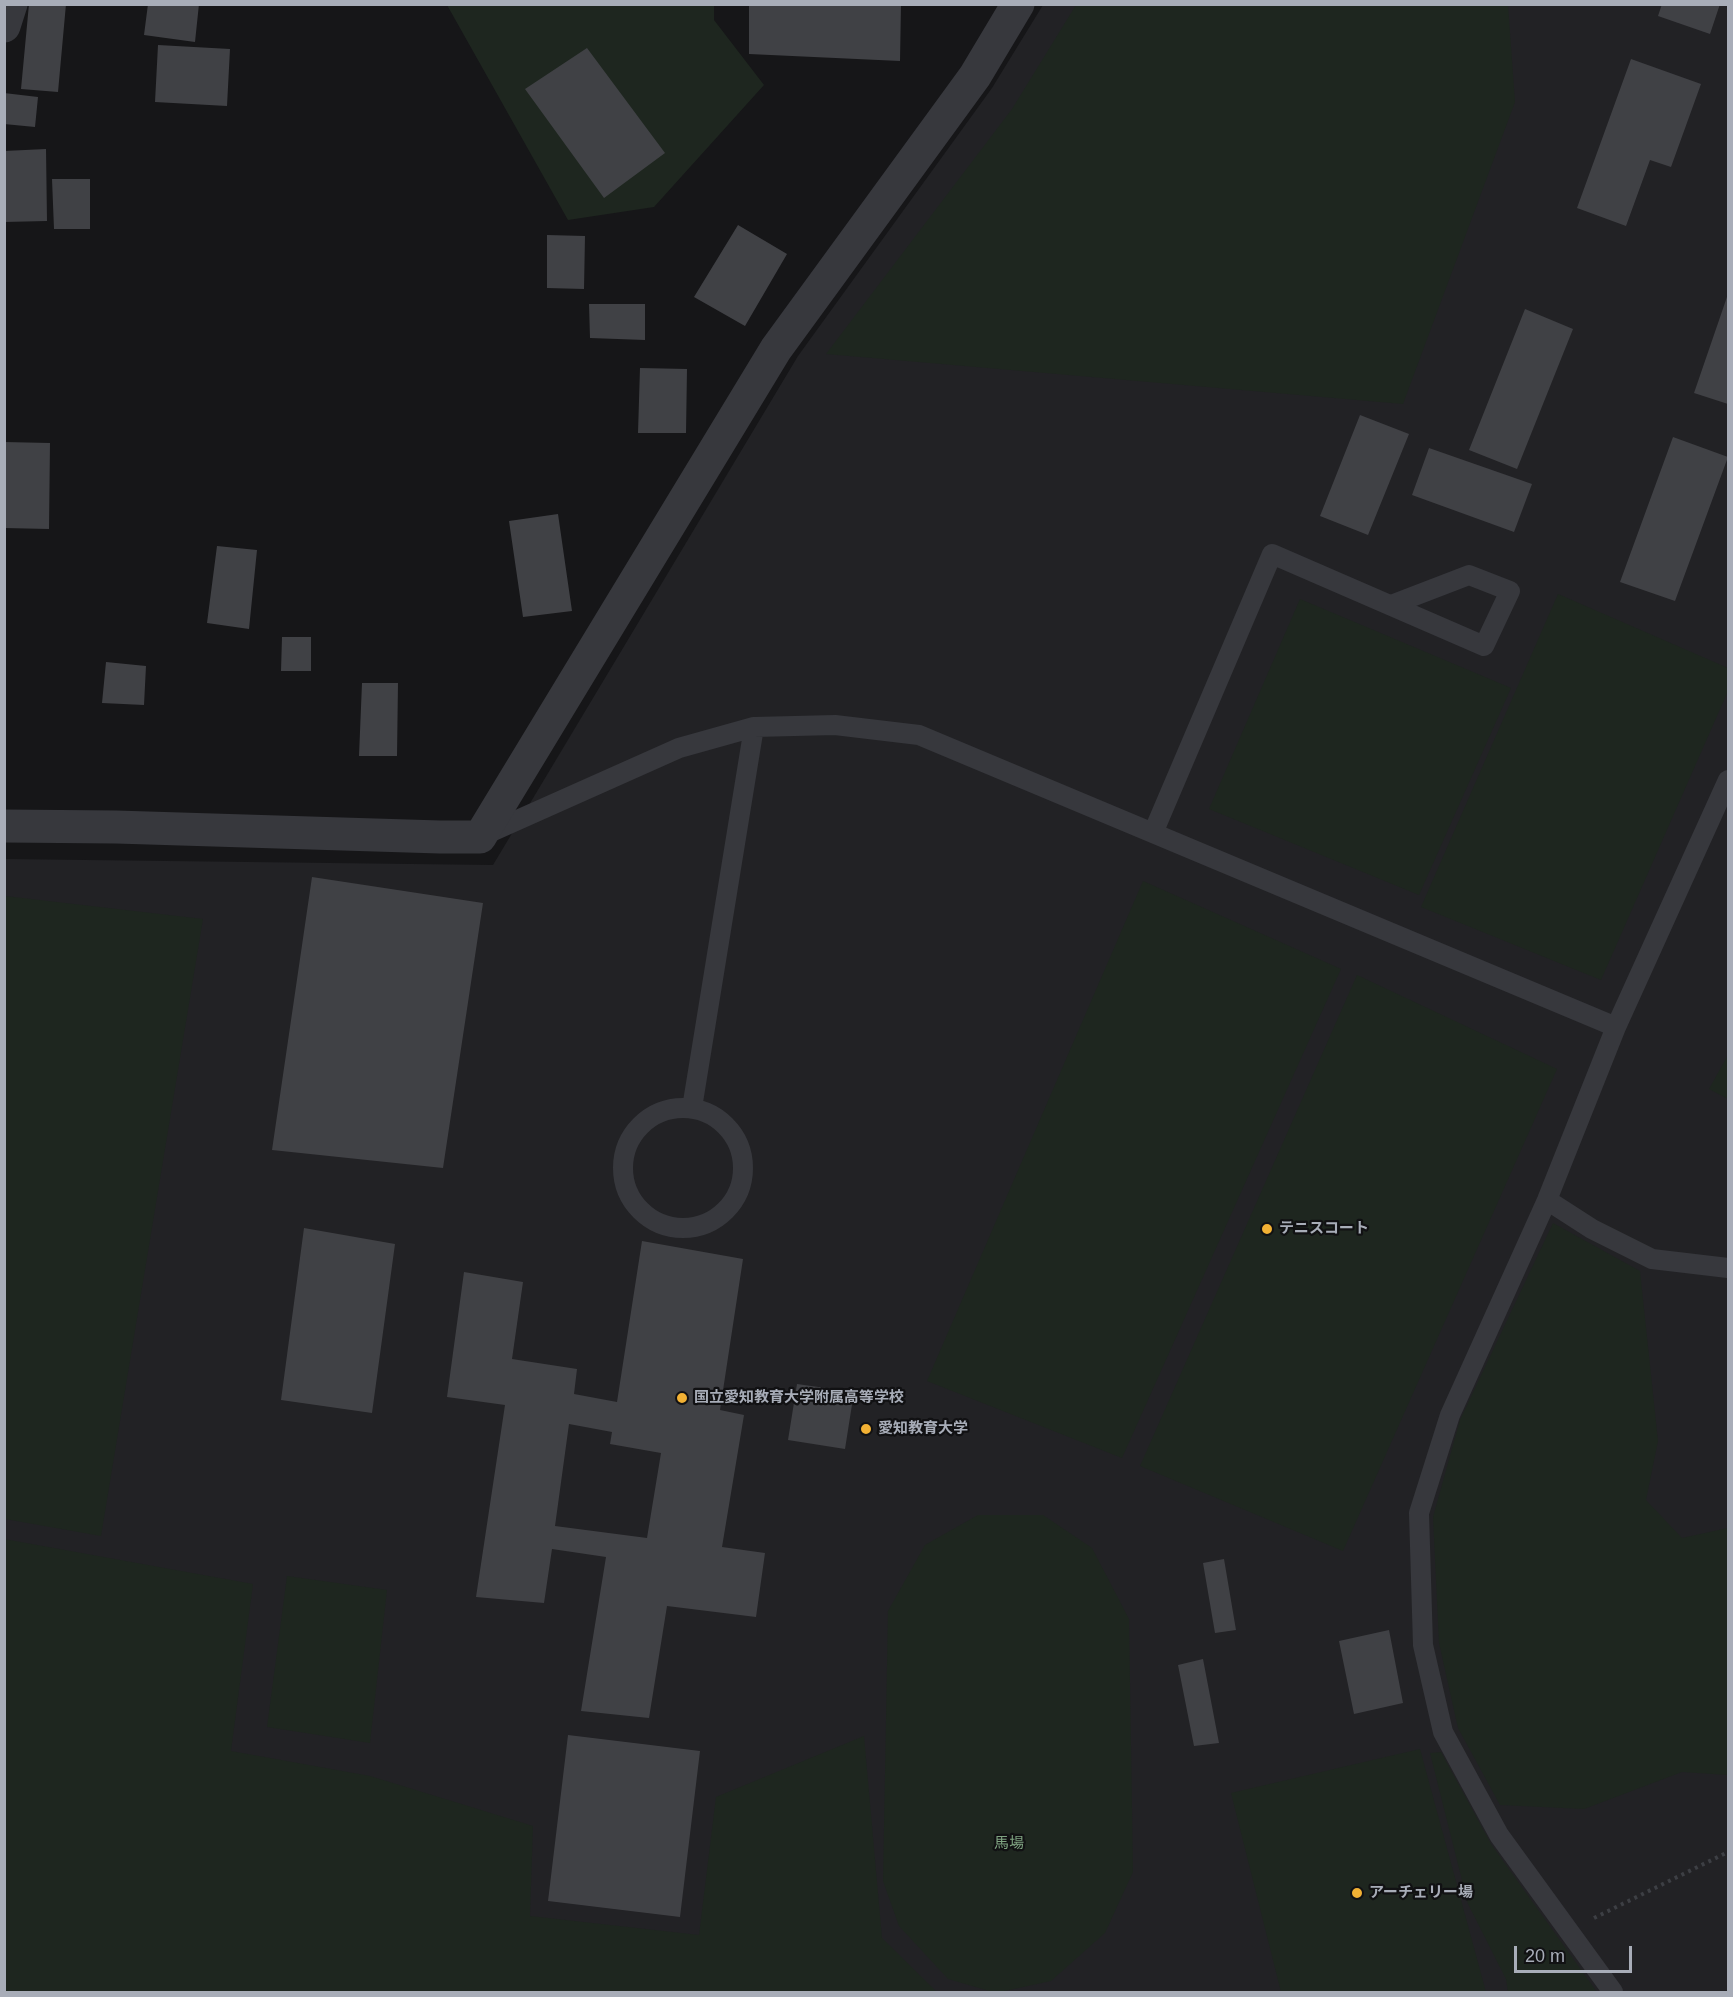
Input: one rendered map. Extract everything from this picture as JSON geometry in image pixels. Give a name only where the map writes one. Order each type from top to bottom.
[{"type":"street","points":[[4,26],[11,4]]},
{"type":"street","points":[[4,826],[480,837],[776,349],[975,76],[1018,4]]},
{"type":"lane","points":[[1153,833],[1272,554],[1484,646],[1510,591],[1469,575],[1391,605]]},
{"type":"lane","points":[[480,837],[679,748],[754,727],[835,725],[919,735],[1616,1027]]},
{"type":"lane","points":[[692,1108],[754,727]]},
{"type":"lane","points":[[1613,1992],[1499,1835],[1443,1732],[1423,1645],[1419,1513],[1450,1415],[1548,1200],[1616,1027],[1728,780]]},
{"type":"lane","points":[[673,1108],[692,1108],[712,1115],[729,1128],[740,1146],[744,1166],[740,1187],[731,1205],[723,1213],[715,1220],[696,1227],[675,1229],[657,1223],[641,1212],[630,1197],[624,1179],[623,1160],[629,1142],[640,1126],[655,1115],[673,1108]]},
{"type":"lane","points":[[1548,1200],[1592,1229],[1652,1259],[1728,1268]]},
{"type":"path","points":[[1569,1930],[1728,1852]]},
{"type":"shaded area","name":"愛知教育大学","points":[[1043,5],[1728,5],[1728,1992],[5,1992],[5,859],[493,865],[798,356],[992,88]]},
{"type":"green space","points":[[447,5],[714,5],[714,20],[764,85],[654,207],[568,220]]},
{"type":"green space","points":[[1076,5],[1508,5],[1515,102],[1403,404],[826,354],[1012,109]]},
{"type":"green space","points":[[1558,594],[1728,668],[1728,691],[1601,980],[1421,907]]},
{"type":"green space","points":[[1300,599],[1511,688],[1419,895],[1209,809]]},
{"type":"green space","points":[[1143,881],[1341,969],[1122,1458],[927,1381]]},
{"type":"green space","points":[[5,896],[203,919],[101,1536],[5,1519]]},
{"type":"green space","points":[[1357,975],[1557,1069],[1343,1551],[1140,1466]]},
{"type":"green space","points":[[1728,1055],[1728,1099],[1709,1089]]},
{"type":"green space","points":[[1553,1223],[1640,1271],[1658,1441],[1646,1500],[1682,1538],[1728,1528],[1728,1775],[1682,1772],[1584,1809],[1500,1805],[1458,1728],[1439,1643],[1433,1517],[1460,1420]]},
{"type":"green space","name":"馬場","points":[[978,1515],[1043,1515],[1092,1548],[1129,1619],[1133,1872],[1105,1933],[1051,1981],[1000,1992],[948,1979],[899,1926],[883,1881],[888,1611],[925,1545]]},
{"type":"green space","points":[[4,1539],[253,1584],[231,1751],[370,1776],[533,1826],[530,1916],[699,1935],[716,1797],[864,1736],[882,1938],[937,1992],[5,1992]]},
{"type":"green space","points":[[287,1576],[387,1590],[370,1743],[267,1727]]},
{"type":"green space","name":"アーチェリー場","points":[[1420,1749],[1486,1992],[1281,1992],[1231,1793]]},
{"type":"green space","points":[[1441,1752],[1491,1844],[1597,1992],[1508,1992],[1506,1979],[1468,1904],[1430,1753]]},
{"type":"building","points":[[29,4],[66,4],[58,92],[21,89]]},
{"type":"building","points":[[148,4],[199,4],[195,42],[144,35]]},
{"type":"building","points":[[749,4],[901,4],[900,61],[749,54]]},
{"type":"building","points":[[1662,4],[1720,4],[1710,34],[1658,16]]},
{"type":"building","points":[[158,45],[230,49],[227,106],[155,102]]},
{"type":"building","points":[[587,48],[665,153],[604,198],[525,89]]},
{"type":"building","points":[[1631,59],[1701,84],[1671,167],[1650,160],[1626,226],[1577,208]]},
{"type":"building","points":[[4,93],[38,97],[35,127],[4,124]]},
{"type":"building","points":[[46,149],[47,221],[4,222],[4,151]]},
{"type":"building","points":[[52,179],[90,179],[90,229],[54,229]]},
{"type":"building","points":[[738,225],[787,254],[745,326],[694,297]]},
{"type":"building","points":[[547,235],[585,236],[584,289],[547,288]]},
{"type":"building","points":[[1728,294],[1728,404],[1694,393]]},
{"type":"building","points":[[589,304],[645,304],[645,340],[590,338]]},
{"type":"building","points":[[1525,309],[1573,329],[1517,469],[1469,450]]},
{"type":"building","points":[[640,368],[687,369],[686,433],[638,433]]},
{"type":"building","points":[[1360,415],[1409,434],[1368,535],[1320,516]]},
{"type":"building","points":[[1673,437],[1728,457],[1675,601],[1620,582]]},
{"type":"building","points":[[4,442],[50,443],[49,529],[4,528]]},
{"type":"building","points":[[1429,448],[1532,484],[1514,532],[1412,495]]},
{"type":"building","points":[[558,514],[572,611],[523,617],[509,521]]},
{"type":"building","points":[[217,546],[257,550],[249,629],[207,623]]},
{"type":"building","points":[[282,637],[311,637],[311,671],[281,671]]},
{"type":"building","points":[[106,662],[146,666],[144,705],[102,703]]},
{"type":"building","points":[[362,683],[398,683],[397,756],[359,756]]},
{"type":"building","points":[[312,877],[483,903],[443,1168],[272,1150]]},
{"type":"building","points":[[304,1228],[395,1244],[372,1413],[281,1400]]},
{"type":"building","points":[[642,1241],[743,1259],[720,1410],[744,1415],[722,1547],[765,1553],[756,1617],[667,1606],[649,1718],[581,1711],[606,1557],[552,1549],[544,1603],[476,1597],[505,1405],[447,1397],[464,1272],[523,1282],[512,1359],[577,1369],[574,1394],[617,1402]],"holes":[[[569,1424],[612,1432],[610,1444],[661,1453],[647,1538],[555,1526]]]},
{"type":"building","points":[[797,1384],[854,1392],[845,1449],[788,1440]]},
{"type":"building","points":[[1224,1559],[1236,1630],[1215,1633],[1203,1563]]},
{"type":"building","points":[[1389,1630],[1403,1703],[1354,1714],[1339,1641]]},
{"type":"building","points":[[1203,1659],[1219,1743],[1194,1746],[1178,1665]]},
{"type":"building","points":[[568,1735],[700,1751],[680,1917],[548,1901]]},
{"type":"place","name":"テニスコート","points":[[1267,1229]]},
{"type":"place","name":"国立愛知教育大学附属高等学校","points":[[682,1398]]},
{"type":"place","name":"愛知教育大学","points":[[866,1429]]},
{"type":"place","name":"アーチェリー場","points":[[1357,1893]]}]
